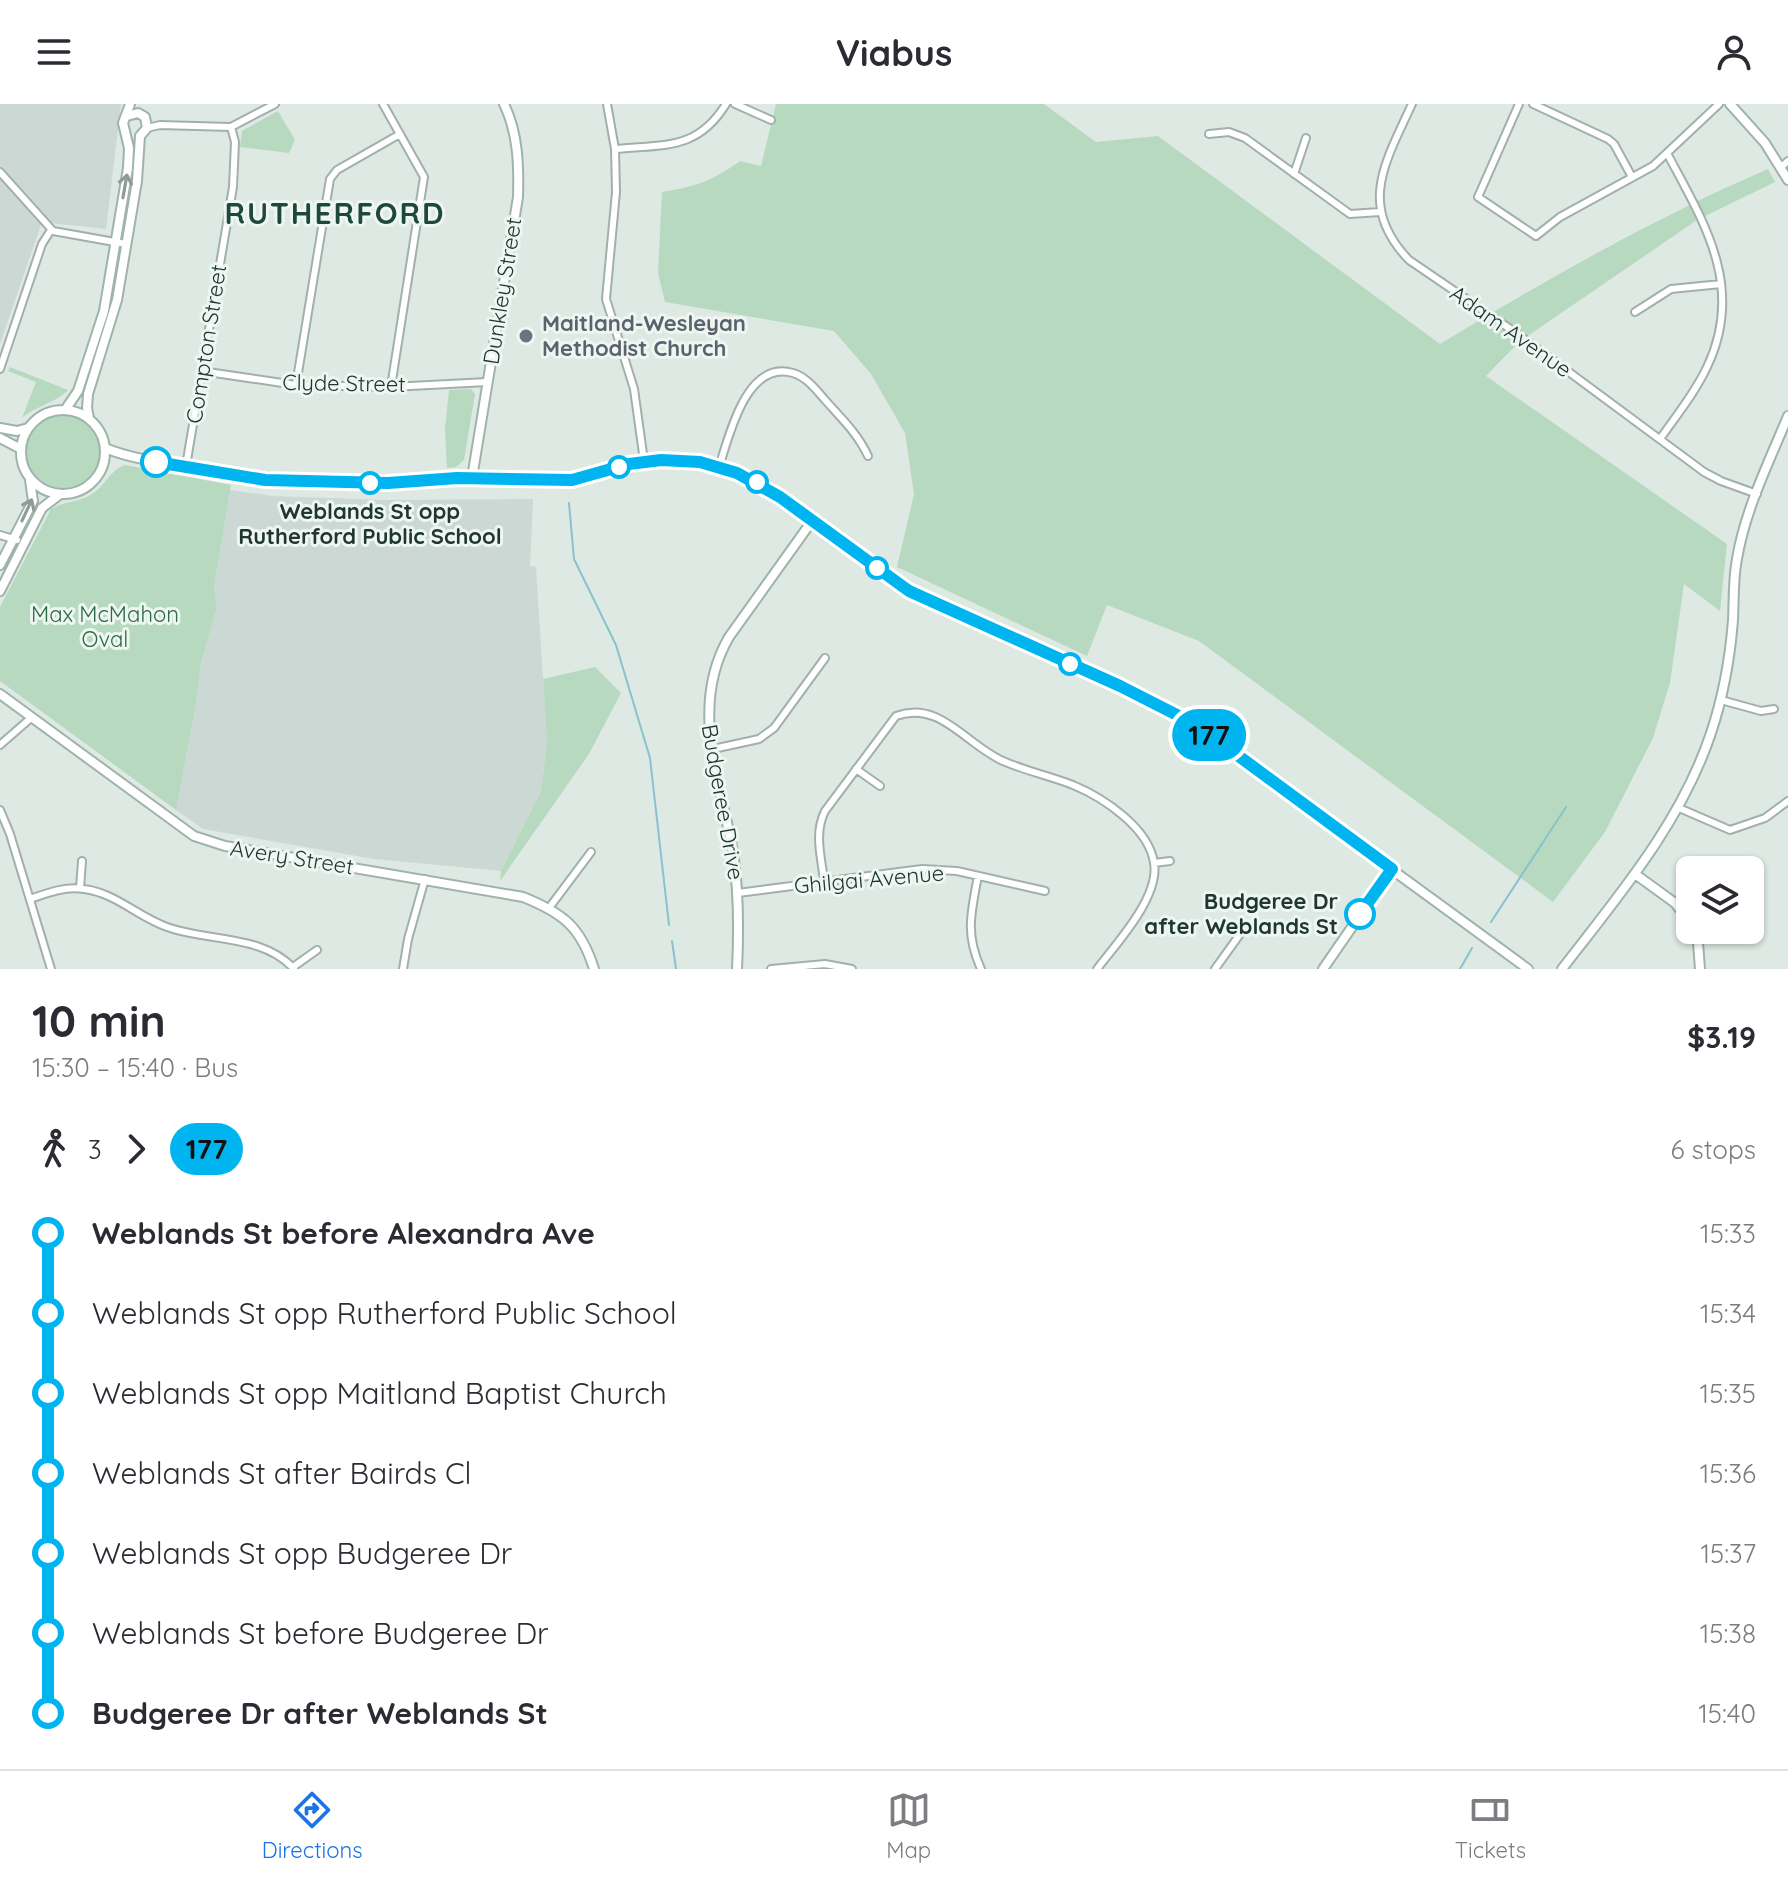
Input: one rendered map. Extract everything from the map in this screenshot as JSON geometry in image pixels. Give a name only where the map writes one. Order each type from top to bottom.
[{"type":"street","points":[[65,410],[78,391],[104,311],[128,168],[129,148],[123,123],[130,104]]},
{"type":"street","points":[[89,418],[87,398],[117,300],[137,181],[140,136],[146,122],[143,104]]},
{"type":"street","points":[[127,116],[138,113],[146,122],[160,125],[231,127],[275,104]]},
{"type":"street","points":[[383,104],[424,177],[391,387]]},
{"type":"street","name":"Dunkley Street","points":[[472,478],[518,197],[519,164],[512,123],[504,104]]},
{"type":"street","points":[[607,104],[615,149],[616,192],[606,299],[634,389],[644,461]]},
{"type":"street","points":[[615,149],[695,137],[706,130],[726,104]]},
{"type":"street","points":[[735,104],[771,120]]},
{"type":"street","points":[[1209,134],[1229,132],[1245,138],[1350,214],[1380,212],[1381,176],[1412,104]]},
{"type":"street","points":[[1519,104],[1478,197],[1536,236],[1560,217],[1668,155],[1719,104]]},
{"type":"street","points":[[1533,104],[1608,139],[1614,144],[1632,177]]},
{"type":"street","points":[[1730,104],[1784,164],[1788,180]]},
{"type":"street","name":"Compton Street","points":[[186,466],[233,187],[235,142],[231,127]]},
{"type":"street","points":[[125,131],[131,136],[140,136]]},
{"type":"street","points":[[296,385],[330,179],[337,170],[400,134]]},
{"type":"street","points":[[1294,174],[1306,138]]},
{"type":"street","points":[[1660,439],[1707,368],[1717,341],[1722,314],[1717,256],[1706,226],[1668,155]]},
{"type":"street","points":[[0,172],[51,230],[126,244]]},
{"type":"street","name":"Adam Avenue","points":[[1380,212],[1389,236],[1409,260],[1476,304],[1713,477],[1757,494]]},
{"type":"street","points":[[0,369],[42,244],[51,230]]},
{"type":"street","points":[[1635,312],[1671,289],[1721,284]]},
{"type":"street","name":"Clyde Street","points":[[201,371],[296,385],[391,387],[487,382]]},
{"type":"street","points":[[719,467],[739,404],[755,386],[773,373],[792,373],[807,381],[860,439],[868,456]]},
{"type":"street","points":[[0,428],[17,431],[28,428],[41,416],[65,410],[89,418],[100,431],[105,448],[104,464],[97,478],[86,488],[72,494],[59,494],[42,489],[30,479]]},
{"type":"street","points":[[1562,969],[1635,874],[1679,808],[1706,747],[1721,700],[1730,650],[1737,561],[1745,526],[1788,416]]},
{"type":"street","points":[[0,565],[33,501],[30,479],[21,460],[28,428]]},
{"type":"street","points":[[0,438],[21,449]]},
{"type":"street","points":[[105,448],[127,457],[286,481],[572,480],[644,461],[680,460],[719,467],[765,487],[916,594],[1120,686],[1189,722],[1528,969]]},
{"type":"street","points":[[104,464],[127,457]]},
{"type":"street","points":[[0,591],[45,503],[59,494]]},
{"type":"street","name":"Budgeree Drive","points":[[737,969],[738,893],[713,749],[708,700],[719,654],[812,521]]},
{"type":"street","points":[[0,535],[24,543]]},
{"type":"street","points":[[713,749],[759,739],[774,728],[825,658]]},
{"type":"street","name":"Avery Street","points":[[0,694],[170,819],[204,840],[523,897],[566,918],[587,946],[594,969]]},
{"type":"street","points":[[1721,700],[1761,711],[1774,709]]},
{"type":"street","points":[[824,880],[818,835],[820,821],[896,716],[923,710],[1003,761],[1075,786],[1095,797],[1139,833],[1154,863],[1154,878],[1147,898],[1097,969]]},
{"type":"street","points":[[0,745],[32,717]]},
{"type":"street","points":[[856,769],[880,786]]},
{"type":"street","points":[[1679,808],[1730,830],[1765,818],[1788,801]]},
{"type":"street","points":[[0,810],[51,969]]},
{"type":"street","points":[[1730,830],[1731,839]]},
{"type":"street","points":[[549,908],[591,852]]},
{"type":"street","points":[[80,888],[82,861]]},
{"type":"street","points":[[1154,863],[1170,861]]},
{"type":"street","name":"Ghilgai Avenue","points":[[738,893],[922,869],[957,871],[1045,891]]},
{"type":"street","points":[[1323,969],[1392,869]]},
{"type":"street","points":[[1635,874],[1676,904]]},
{"type":"street","points":[[978,876],[969,919],[973,952],[981,969]]},
{"type":"street","points":[[403,969],[425,879]]},
{"type":"street","points":[[30,899],[55,891],[80,888],[116,899],[170,929],[274,952],[293,968],[317,950]]},
{"type":"street","points":[[1215,969],[1243,930]]},
{"type":"street","points":[[1698,944],[1700,969]]},
{"type":"street","points":[[771,969],[825,964],[852,969]]},
{"type":"shaded area","points":[[0,104],[121,104],[106,229],[42,222],[0,344]]},
{"type":"shaded area","points":[[230,490],[273,496],[387,500],[533,499],[530,566],[536,567],[547,742],[541,791],[501,871],[374,859],[203,829],[176,810],[201,663],[217,607],[214,587]]},
{"type":"green space","points":[[776,104],[1044,104],[1096,142],[1158,136],[1440,344],[1601,251],[1768,169],[1775,182],[1697,220],[1519,342],[1486,376],[1727,544],[1720,611],[1684,584],[1670,683],[1653,738],[1605,832],[1553,902],[1199,641],[1107,605],[1087,656],[897,567],[914,494],[905,433],[871,374],[834,331],[665,302],[658,273],[662,192],[703,182],[740,161],[761,166]]},
{"type":"green space","points":[[278,111],[295,140],[289,153],[240,147],[242,131]]},
{"type":"green space","points":[[10,367],[68,390],[22,418],[36,382],[8,371]]},
{"type":"green space","points":[[471,389],[475,394],[464,460],[456,467],[447,468],[445,429],[449,390]]},
{"type":"green space","points":[[64,413],[79,416],[91,424],[99,436],[102,451],[99,466],[91,478],[79,486],[64,489],[49,486],[37,478],[29,466],[26,451],[29,436],[37,424],[49,416]]},
{"type":"green space","name":"Max McMahon Oval","points":[[125,465],[231,485],[214,587],[217,607],[201,663],[176,810],[0,681],[0,607],[51,509],[92,494],[115,470]]},
{"type":"green space","points":[[595,667],[621,693],[589,754],[500,881],[501,871],[541,791],[547,742],[543,679]]},
{"type":"waterway","points":[[569,503],[574,559],[616,645],[650,758],[669,925]]},
{"type":"waterway","points":[[1491,922],[1566,807]]},
{"type":"waterway","points":[[672,941],[676,969]]},
{"type":"waterway","points":[[1460,969],[1472,948]]},
{"type":"bus line","name":"177","points":[[156,462],[265,480],[388,483],[457,478],[572,480],[629,464],[661,460],[700,462],[737,473],[780,497],[909,591],[1161,705],[1225,746],[1392,869],[1360,914]]},
{"type":"place","name":"Maitland-Wesleyan Methodist Church","points":[[526,336]]},
{"type":"place","name":"Weblands St opp Rutherford Public School","points":[[370,483]]},
{"type":"place","name":"Budgeree Dr after Weblands St","points":[[1360,914]]},
{"type":"district","name":"RUTHERFORD","points":[[335,214]]}]
